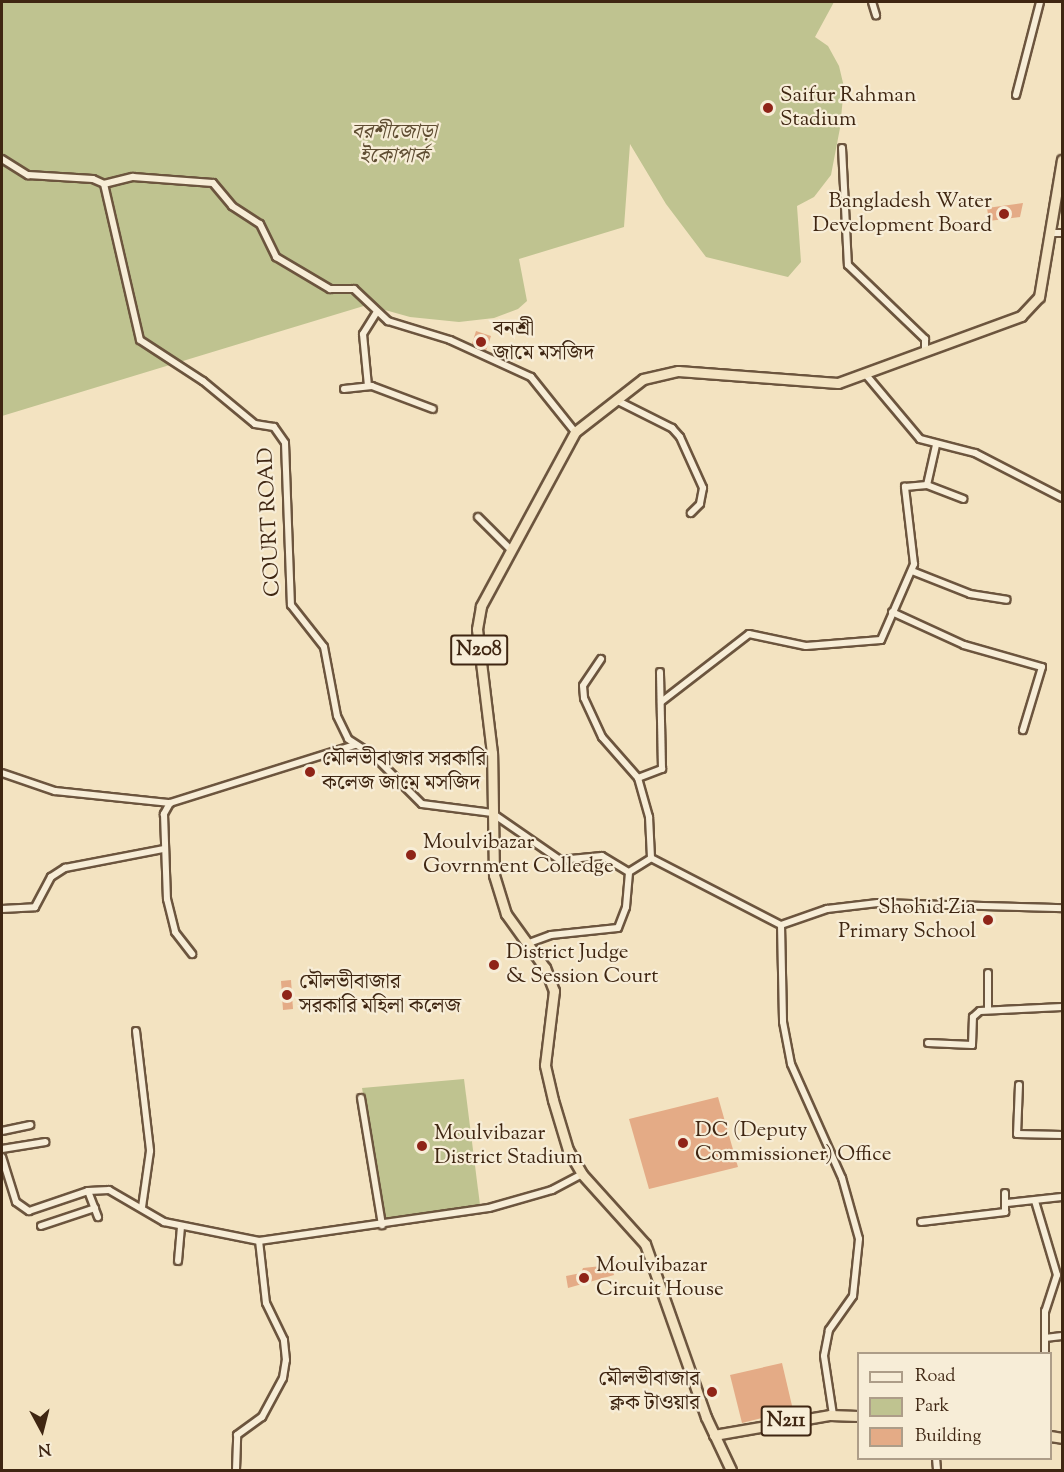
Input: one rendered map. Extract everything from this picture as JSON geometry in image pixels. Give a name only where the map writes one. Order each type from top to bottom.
[{"type":"highway","name":"N208","points":[[730,1470],[714,1435],[645,1244],[582,1174],[568,1150],[545,1065],[554,991],[529,943],[499,900],[494,875],[492,753],[477,629],[490,581],[575,432],[615,400],[660,372],[838,383],[867,376],[1021,316],[1039,297],[1058,233],[1062,160]]},
{"type":"highway","name":"N211","points":[[714,1435],[833,1415],[857,1416]]},
{"type":"street","points":[[872,2],[876,15]]},
{"type":"street","points":[[1016,95],[1040,2]]},
{"type":"street","points":[[842,148],[848,265],[925,339],[925,353]]},
{"type":"street","points":[[2,159],[28,175],[93,179],[104,184],[133,177],[213,183],[232,206],[260,224],[276,257],[330,289],[354,289],[376,313],[388,321],[450,340],[531,378],[575,432]]},
{"type":"street","name":"COURT ROAD","points":[[104,184],[140,340],[203,381],[255,424],[274,427],[285,443],[291,604],[324,647],[337,716],[355,745],[373,755],[422,804],[492,813]]},
{"type":"street","points":[[368,386],[363,334],[376,313]]},
{"type":"street","points":[[867,376],[912,434],[936,445],[975,453],[1062,498]]},
{"type":"street","points":[[344,389],[368,386],[433,409]]},
{"type":"street","points":[[615,400],[672,428],[680,437],[703,488],[700,504],[692,513]]},
{"type":"street","points":[[927,485],[936,445]]},
{"type":"street","points":[[662,702],[743,636],[766,634],[806,646],[876,642],[884,635],[892,612],[912,571],[904,487],[927,485],[963,499]]},
{"type":"street","points":[[478,517],[509,548]]},
{"type":"street","points":[[912,571],[970,594],[1007,600]]},
{"type":"street","points":[[892,612],[964,645],[1042,667],[1023,730]]},
{"type":"street","points":[[601,659],[583,686],[588,712],[602,737],[638,778],[649,817],[651,858]]},
{"type":"street","points":[[638,778],[663,769],[660,672]]},
{"type":"street","points":[[2,772],[55,791],[170,803],[355,745]]},
{"type":"street","points":[[170,803],[164,814],[164,849],[175,932],[192,954]]},
{"type":"street","points":[[492,813],[560,860],[602,856],[629,872]]},
{"type":"street","points":[[2,909],[35,907],[51,877],[65,868],[164,849]]},
{"type":"street","points":[[629,872],[651,858]]},
{"type":"street","points":[[651,858],[781,926],[827,909],[878,903],[1062,908]]},
{"type":"street","points":[[529,943],[550,935],[618,928],[626,906],[629,872]]},
{"type":"street","points":[[781,926],[783,1022],[791,1064],[842,1178],[859,1239],[853,1296],[829,1330],[824,1356],[833,1415]]},
{"type":"street","points":[[988,973],[988,1010]]},
{"type":"street","points":[[928,1043],[972,1045],[973,1017],[988,1010],[1062,1007]]},
{"type":"street","points":[[136,1031],[150,1151],[142,1208]]},
{"type":"street","points":[[1020,1085],[1017,1134],[1062,1135]]},
{"type":"street","points":[[361,1098],[382,1225]]},
{"type":"street","points":[[2,1131],[30,1125]]},
{"type":"street","points":[[2,1149],[45,1142]]},
{"type":"street","points":[[2,1157],[22,1209],[29,1211],[88,1191],[108,1190],[181,1227],[259,1241],[382,1225],[516,1202],[552,1190],[582,1174]]},
{"type":"street","points":[[88,1191],[98,1217]]},
{"type":"street","points":[[921,1222],[1001,1213],[1007,1203],[1005,1193]]},
{"type":"street","points":[[1007,1203],[1062,1197]]},
{"type":"street","points":[[1035,1201],[1057,1275],[1045,1311],[1045,1352]]},
{"type":"street","points":[[41,1226],[95,1208]]},
{"type":"street","points":[[178,1261],[181,1227]]},
{"type":"street","points":[[236,1470],[237,1435],[262,1417],[283,1378],[286,1360],[284,1340],[266,1303],[259,1241]]},
{"type":"street","points":[[1045,1338],[1062,1336]]},
{"type":"green space","name":"বরশীজোড়া ইকোপার্ক","points":[[2,2],[834,2],[815,37],[828,46],[839,66],[844,87],[840,128],[831,175],[814,197],[797,206],[801,262],[788,277],[706,257],[666,204],[630,144],[624,227],[519,259],[527,301],[518,309],[494,318],[459,322],[410,317],[367,305],[2,416]]},
{"type":"green space","name":"Moulvibazar District Stadium","points":[[464,1079],[480,1205],[385,1221],[362,1088]]},
{"type":"building","name":"Bangladesh Water Development Board","points":[[1023,203],[1020,217],[989,221],[987,208]]},
{"type":"building","name":"বনশ্রী জামে মসজিদ","points":[[476,331],[491,336],[486,351],[472,344]]},
{"type":"building","name":"মৌলভীবাজার সরকারি মহিলা কলেজ","points":[[291,980],[293,1009],[283,1010],[281,981]]},
{"type":"building","name":"DC (Deputy Commissioner) Office","points":[[718,1097],[738,1167],[649,1189],[629,1119]]},
{"type":"building","name":"Moulvibazar Circuit House","points":[[611,1265],[614,1275],[568,1288],[566,1276],[581,1273],[583,1268]]},
{"type":"building","points":[[782,1363],[793,1410],[742,1423],[730,1375]]},
{"type":"place","name":"Saifur Rahman Stadium","points":[[768,108]]},
{"type":"place","name":"Bangladesh Water Development Board","points":[[1004,214]]},
{"type":"place","name":"বনশ্রী জামে মসজিদ","points":[[481,342]]},
{"type":"place","name":"মৌলভীবাজার সরকারি কলেজ জামে মসজিদ","points":[[310,772]]},
{"type":"place","name":"Moulvibazar Govrnment Colledge","points":[[411,855]]},
{"type":"place","name":"Shohid Zia Primary School","points":[[988,920]]},
{"type":"place","name":"District Judge & Session Court","points":[[494,965]]},
{"type":"place","name":"মৌলভীবাজার সরকারি মহিলা কলেজ","points":[[287,995]]},
{"type":"place","name":"DC (Deputy Commissioner) Office","points":[[683,1143]]},
{"type":"place","name":"Moulvibazar District Stadium","points":[[422,1146]]},
{"type":"place","name":"Moulvibazar Circuit House","points":[[584,1278]]},
{"type":"place","name":"মৌলভীবাজার ক্লক টাওয়ার","points":[[712,1392]]}]
